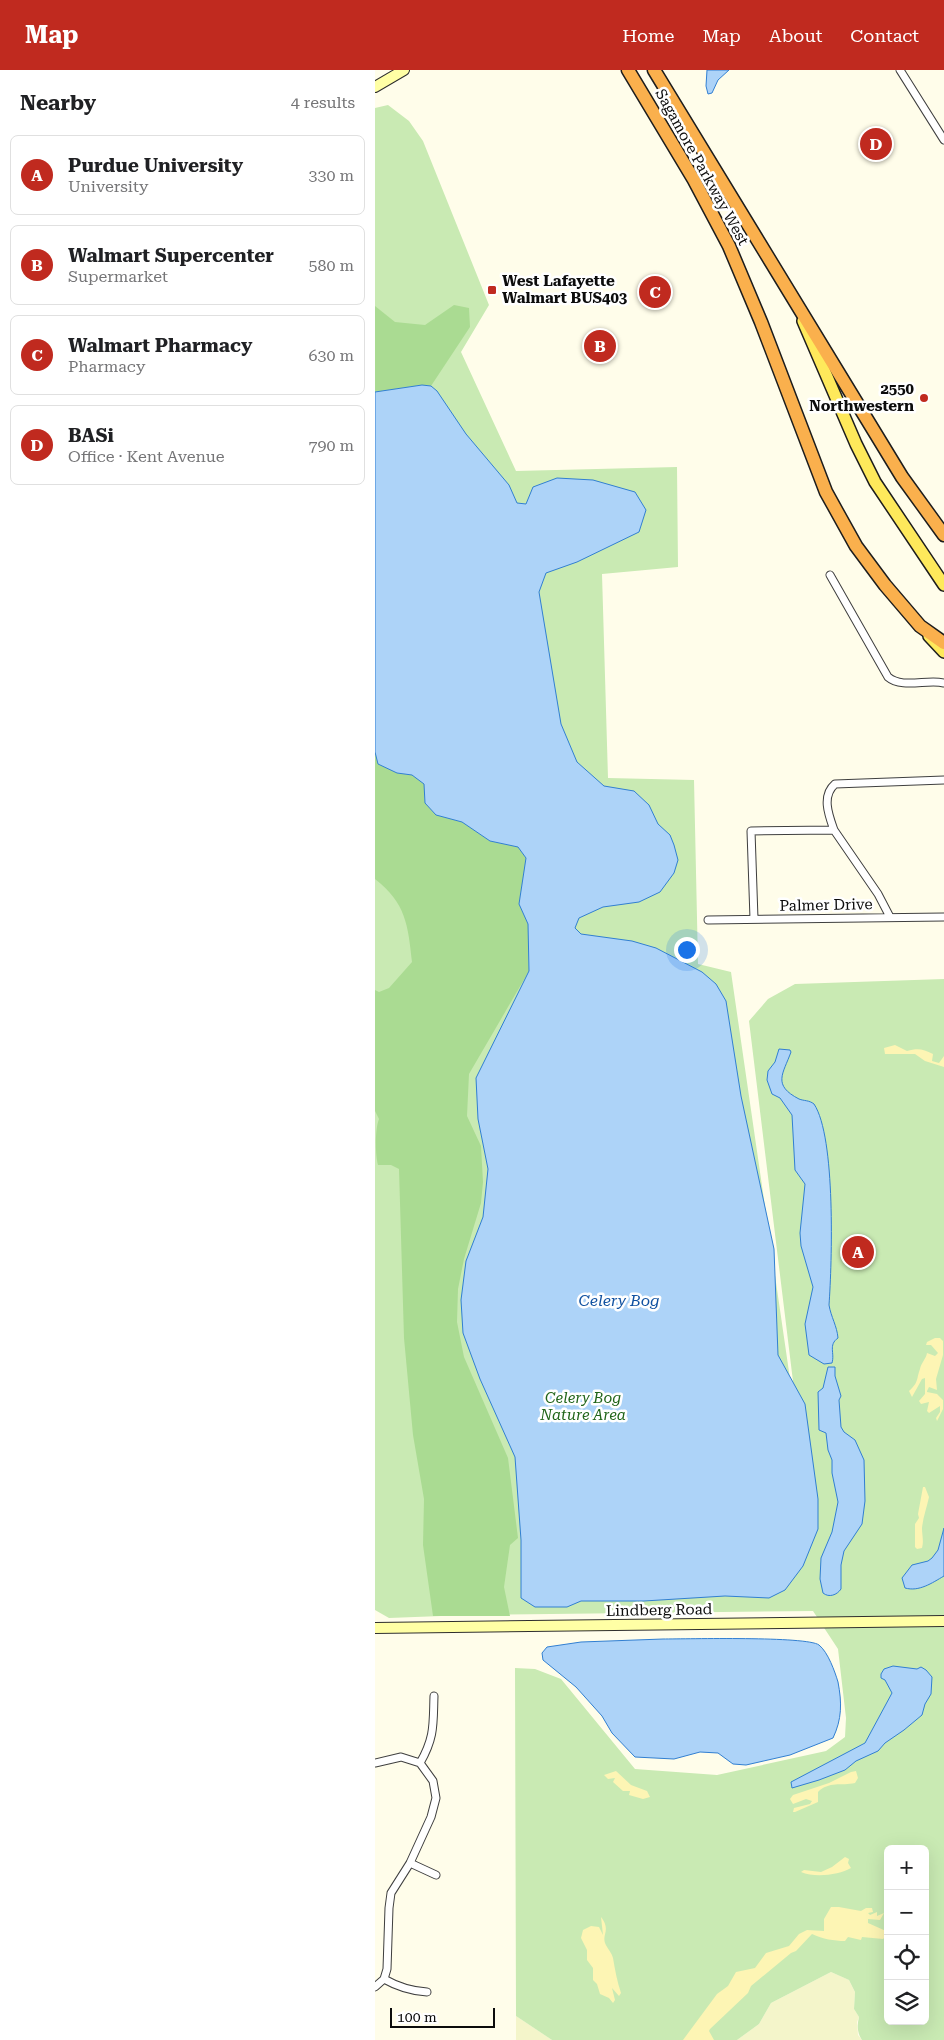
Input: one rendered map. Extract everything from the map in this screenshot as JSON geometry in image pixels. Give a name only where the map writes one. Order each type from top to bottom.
[{"type":"highway","name":"Sagamore Parkway West","points":[[628,70],[694,180],[729,246],[761,322],[826,492],[856,546],[885,585],[920,626],[944,643]]},
{"type":"highway","name":"Sagamore Parkway West","points":[[655,70],[902,477],[944,535]]},
{"type":"main road","points":[[375,87],[404,70]]},
{"type":"main road","points":[[799,310],[856,444],[875,482],[944,585]]},
{"type":"main road","points":[[920,626],[944,652]]},
{"type":"main road","name":"Lindberg Road","points":[[375,1628],[944,1621]]},
{"type":"street","points":[[900,70],[944,140]]},
{"type":"street","points":[[830,575],[892,681],[902,683],[937,681],[944,683]]},
{"type":"street","points":[[890,917],[878,894],[834,830],[827,799],[828,792],[835,784],[944,780]]},
{"type":"street","points":[[754,920],[751,831],[834,830]]},
{"type":"street","name":"Palmer Drive","points":[[708,920],[944,917]]},
{"type":"street","points":[[420,1763],[433,1734],[434,1696]]},
{"type":"street","points":[[375,1763],[401,1757],[420,1763],[433,1781],[436,1798],[431,1817],[410,1863],[395,1886],[390,1900],[388,1956],[384,1979],[375,1987]]},
{"type":"street","points":[[410,1863],[436,1875]]},
{"type":"street","points":[[384,1979],[398,1987],[412,1991],[427,1992]]},
{"type":"green space","name":"Celery Bog Nature Area","points":[[388,105],[409,121],[423,141],[489,305],[461,352],[516,471],[677,467],[678,567],[602,574],[608,778],[694,780],[698,964],[731,972],[807,1496],[749,1021],[768,999],[795,984],[944,979],[944,2040],[862,2040],[858,2029],[859,2017],[854,2009],[855,1992],[849,1980],[831,1972],[771,2003],[759,2024],[737,2040],[552,2040],[516,2016],[515,1668],[535,1669],[561,1679],[635,1769],[717,1775],[826,1751],[845,1737],[846,1718],[838,1649],[813,1611],[467,1615],[389,1618],[375,1610],[375,108]]},
{"type":"green space","points":[[454,305],[469,308],[470,327],[431,386],[422,385],[375,392],[375,306],[395,322],[425,325]]},
{"type":"green space","points":[[375,752],[379,764],[397,773],[412,775],[424,784],[425,803],[436,815],[462,822],[490,841],[518,847],[526,858],[519,904],[528,924],[529,971],[469,1074],[467,1116],[481,1146],[483,1182],[481,1203],[464,1259],[458,1289],[457,1322],[464,1357],[508,1458],[518,1538],[510,1545],[504,1587],[510,1616],[433,1616],[423,1545],[424,1499],[413,1435],[404,1338],[399,1169],[391,1165],[378,1165],[376,1155],[376,1135],[379,1119],[375,1111],[375,990],[379,992],[389,988],[412,962],[404,916],[393,897],[375,879]]},
{"type":"green space","points":[[831,1972],[849,1980],[855,1992],[854,2009],[859,2017],[857,2022],[858,2035],[862,2040],[737,2040],[759,2024],[771,2003]]},
{"type":"green space","points":[[516,2016],[552,2040],[516,2040]]},
{"type":"sand","points":[[895,1045],[907,1051],[917,1049],[926,1051],[933,1054],[932,1061],[939,1063],[944,1056],[944,1067],[925,1061],[915,1054],[885,1054],[884,1048]]},
{"type":"sand","points":[[940,1338],[943,1341],[943,1355],[936,1379],[937,1390],[929,1387],[927,1392],[937,1394],[943,1400],[943,1409],[937,1421],[936,1418],[940,1412],[940,1406],[929,1413],[927,1411],[929,1402],[921,1404],[919,1401],[925,1394],[925,1378],[922,1379],[912,1397],[909,1391],[916,1383],[927,1353],[935,1356],[938,1353],[931,1345],[926,1345],[927,1342]]},
{"type":"sand","points":[[923,1487],[925,1487],[929,1497],[922,1528],[922,1548],[917,1549],[915,1547],[915,1524],[919,1518],[918,1514]]},
{"type":"sand","points":[[616,1771],[631,1785],[647,1791],[650,1797],[643,1799],[629,1795],[630,1791],[623,1791],[613,1782],[615,1778],[608,1779],[604,1775]]},
{"type":"sand","points":[[856,1771],[858,1778],[855,1783],[826,1786],[818,1792],[818,1802],[793,1812],[794,1808],[810,1804],[812,1801],[806,1799],[793,1804],[790,1799],[793,1795],[829,1783]]},
{"type":"sand","points":[[845,1857],[849,1859],[848,1863],[851,1868],[846,1870],[834,1874],[820,1875],[801,1872],[804,1870],[821,1872],[832,1867]]},
{"type":"sand","points":[[831,1907],[861,1911],[866,1908],[872,1908],[873,1912],[868,1913],[870,1915],[877,1912],[877,1916],[884,1913],[880,1920],[868,1919],[868,1923],[884,1930],[884,1938],[862,1937],[861,1940],[848,1937],[845,1941],[837,1941],[812,1934],[796,1951],[751,1986],[748,1993],[710,2029],[709,2031],[714,2040],[683,2040],[717,1994],[728,1986],[736,1972],[755,1968],[766,1953],[789,1946],[799,1934],[807,1930],[824,1931],[824,1919]]},
{"type":"sand","points":[[601,1917],[606,1929],[604,1940],[612,1956],[621,1993],[619,1996],[612,1988],[615,2000],[613,2003],[609,1998],[600,1994],[597,1984],[593,1980],[593,1968],[587,1960],[587,1950],[581,1938],[583,1930],[591,1926],[599,1927],[603,1935]]},
{"type":"water","points":[[707,70],[729,70],[718,80],[712,93],[708,94],[706,86]]},
{"type":"water","name":"Celery Bog","points":[[422,385],[431,386],[437,391],[466,434],[509,485],[517,503],[526,504],[533,487],[557,478],[593,480],[635,492],[646,510],[639,532],[577,562],[546,573],[539,592],[561,724],[577,762],[604,786],[634,791],[649,805],[658,824],[670,835],[678,860],[674,873],[660,892],[639,902],[603,907],[579,918],[575,928],[581,934],[632,941],[656,948],[702,972],[716,984],[726,1001],[741,1096],[774,1249],[778,1355],[805,1404],[818,1499],[818,1529],[803,1566],[785,1590],[769,1598],[725,1596],[644,1601],[581,1601],[567,1607],[535,1607],[521,1598],[521,1540],[515,1457],[480,1379],[463,1333],[461,1300],[466,1261],[483,1217],[488,1169],[478,1119],[476,1078],[529,971],[528,924],[519,904],[526,858],[518,847],[490,841],[462,822],[436,815],[425,803],[424,784],[412,775],[397,773],[378,764],[375,752],[375,392]]},
{"type":"water","points":[[779,1049],[790,1050],[791,1052],[783,1073],[782,1084],[785,1089],[799,1099],[814,1104],[821,1120],[826,1143],[831,1201],[829,1305],[838,1338],[832,1346],[832,1363],[824,1364],[809,1355],[805,1324],[813,1287],[801,1246],[800,1233],[805,1184],[795,1170],[792,1115],[780,1098],[772,1094],[767,1080],[768,1071],[775,1062]]},
{"type":"water","points":[[828,1367],[835,1367],[835,1376],[841,1396],[839,1400],[841,1427],[844,1432],[855,1440],[864,1460],[865,1501],[862,1524],[844,1551],[841,1565],[841,1589],[830,1596],[823,1593],[820,1579],[821,1558],[832,1532],[838,1502],[826,1433],[819,1430],[818,1392],[823,1388]]},
{"type":"water","points":[[944,1528],[944,1576],[920,1588],[905,1588],[902,1578],[912,1565],[928,1561],[932,1558],[938,1550]]},
{"type":"water","points":[[663,1639],[771,1639],[810,1642],[819,1645],[831,1662],[838,1682],[841,1704],[840,1717],[833,1738],[790,1755],[746,1765],[733,1764],[718,1753],[700,1752],[674,1759],[635,1757],[612,1733],[602,1716],[576,1687],[543,1660],[542,1653],[547,1647],[581,1642]]},
{"type":"water","points":[[893,1666],[917,1669],[921,1667],[932,1677],[931,1694],[925,1704],[922,1715],[885,1743],[878,1751],[856,1761],[845,1770],[792,1788],[791,1782],[865,1743],[892,1693],[885,1680],[881,1678],[881,1674],[884,1669]]},
{"type":"place","name":"BASi","points":[[876,144]]},
{"type":"place","name":"West Lafayette Walmart BUS403","points":[[492,290]]},
{"type":"place","name":"Walmart Pharmacy","points":[[655,292]]},
{"type":"place","name":"Walmart Supercenter","points":[[600,346]]},
{"type":"place","name":"2550 Northwestern","points":[[924,398]]},
{"type":"place","name":"Purdue University","points":[[858,1252]]}]
